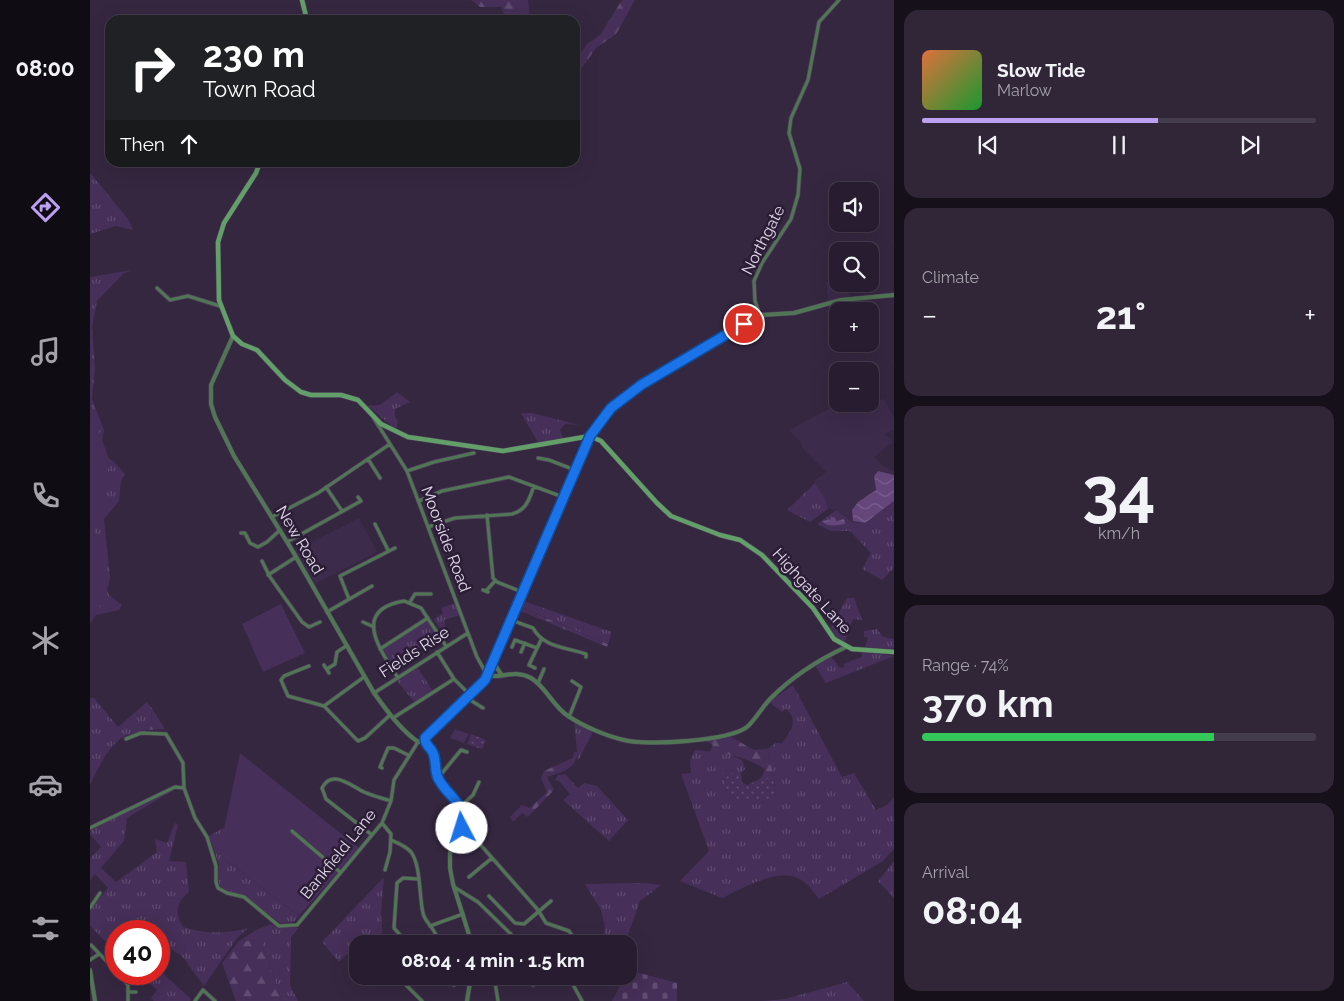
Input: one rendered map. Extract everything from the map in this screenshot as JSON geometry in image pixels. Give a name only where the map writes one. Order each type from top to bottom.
[{"type":"main road","points":[[302,0],[306,15]]},
{"type":"main road","points":[[258,167],[224,223],[218,242],[220,306],[233,336],[242,344],[256,350],[285,380],[301,392],[311,395],[341,395],[358,400],[372,417],[397,433],[408,437],[503,452],[590,436]]},
{"type":"main road","name":"Highgate Lane","points":[[590,436],[601,441],[656,503],[671,516],[720,535],[740,540],[762,555],[813,608],[834,639],[846,647]]},
{"type":"main road","points":[[846,647],[894,652]]},
{"type":"street","name":"Northgate","points":[[760,315],[755,301],[754,282],[762,263],[791,219],[798,195],[800,170],[790,133],[791,118],[808,80],[819,22],[839,0]]},
{"type":"street","points":[[156,288],[170,300],[188,296],[220,306]]},
{"type":"street","points":[[418,742],[424,740],[485,680],[590,436],[611,408],[641,385],[760,315],[794,313],[841,300],[894,295]]},
{"type":"street","name":"New Road","points":[[233,336],[212,385],[211,404],[221,433],[296,557],[364,678],[391,717],[418,742]]},
{"type":"street","name":"Moorside Road","points":[[372,417],[406,471],[468,632],[487,675]]},
{"type":"street","points":[[272,517],[326,487],[390,444]]},
{"type":"street","points":[[406,471],[434,462],[474,453]]},
{"type":"street","points":[[538,458],[575,470]]},
{"type":"street","points":[[368,459],[380,478]]},
{"type":"street","points":[[419,501],[442,491],[509,477],[563,497]]},
{"type":"street","points":[[428,527],[455,518],[520,512],[526,506],[534,486]]},
{"type":"street","points":[[326,487],[342,511]]},
{"type":"street","points":[[287,542],[361,501],[358,497]]},
{"type":"street","points":[[486,591],[495,581],[487,516]]},
{"type":"street","points":[[374,524],[388,550]]},
{"type":"street","points":[[244,532],[250,543],[258,547],[267,542],[280,530]]},
{"type":"street","points":[[349,599],[340,576],[395,548]]},
{"type":"street","points":[[268,575],[296,557]]},
{"type":"street","points":[[262,561],[268,575],[302,622],[309,627],[320,622]]},
{"type":"street","points":[[495,581],[522,592]]},
{"type":"street","points":[[327,612],[372,586]]},
{"type":"street","points":[[410,602],[415,594],[430,594]]},
{"type":"street","points":[[398,678],[374,639],[374,626],[377,616],[386,608],[396,602],[410,602],[421,608],[446,646]]},
{"type":"street","points":[[380,649],[428,618]]},
{"type":"street","points":[[510,620],[533,628],[541,640],[586,654],[586,657]]},
{"type":"street","points":[[362,622],[374,626]]},
{"type":"street","name":"Fields Rise","points":[[374,693],[468,632]]},
{"type":"street","points":[[512,647],[515,640],[537,648]]},
{"type":"street","points":[[535,668],[529,665],[541,640]]},
{"type":"street","points":[[521,652],[525,644]]},
{"type":"street","points":[[324,665],[328,671],[335,664],[337,652],[346,646]]},
{"type":"street","points":[[487,675],[491,677],[501,674],[519,674],[538,683],[560,711],[611,736],[633,742],[666,742],[727,736],[747,727],[772,697],[808,667],[846,647]]},
{"type":"street","points":[[437,652],[454,679],[468,696],[483,708]]},
{"type":"street","points":[[493,662],[501,674]]},
{"type":"street","points":[[307,668],[284,676],[281,680],[288,696],[324,706],[358,741],[365,738],[391,717],[454,679]]},
{"type":"street","points":[[538,683],[544,669]]},
{"type":"street","points":[[324,706],[364,678]]},
{"type":"street","points":[[569,716],[581,687],[572,681]]},
{"type":"street","points":[[90,828],[175,787],[184,788],[183,763],[166,734],[141,734],[126,739]]},
{"type":"street","points":[[424,740],[433,754],[438,778],[461,806],[464,819],[450,856],[454,887],[470,935]]},
{"type":"street","name":"Bankfield Lane","points":[[184,788],[195,818],[207,837],[216,866],[218,888],[244,897],[279,926],[289,927],[297,925],[382,823],[391,801],[394,780],[408,755],[418,742]]},
{"type":"street","points":[[382,768],[380,767],[388,748],[394,748],[408,755]]},
{"type":"street","points":[[438,778],[461,750],[467,752]]},
{"type":"street","points":[[372,835],[326,799],[322,788],[331,779],[343,780],[375,797],[391,801]]},
{"type":"street","points":[[461,806],[473,795],[479,782]]},
{"type":"street","points":[[382,823],[388,829],[391,840],[384,870]]},
{"type":"street","points":[[462,828],[471,834],[538,910],[546,923],[569,931],[572,935]]},
{"type":"street","points":[[292,831],[340,872]]},
{"type":"street","points":[[391,840],[402,845],[412,853],[423,913],[436,935]]},
{"type":"street","points":[[469,877],[492,858]]},
{"type":"street","points":[[400,935],[394,928],[396,882],[404,878],[418,880]]},
{"type":"street","points":[[454,887],[478,902],[513,935]]},
{"type":"street","points":[[90,908],[100,893]]},
{"type":"street","points":[[489,896],[515,923],[524,924],[534,918],[538,910],[551,901]]},
{"type":"street","points":[[430,926],[464,914]]},
{"type":"street","points":[[90,946],[105,960]]},
{"type":"street","points":[[90,960],[99,954]]},
{"type":"street","points":[[90,970],[95,1001]]},
{"type":"street","points":[[127,985],[129,992],[128,1001]]},
{"type":"street","points":[[406,985],[422,1000]]},
{"type":"street","points":[[467,1001],[470,985]]},
{"type":"street","points":[[495,985],[498,1001]]},
{"type":"street","points":[[573,985],[582,1001]]},
{"type":"street","points":[[195,1001],[203,990],[216,1001]]},
{"type":"street","points":[[129,992],[136,992]]},
{"type":"shaded area","points":[[829,281],[829,292],[849,292],[850,298],[826,302],[828,297],[826,282]]},
{"type":"shaded area","points":[[884,399],[894,417],[894,429],[885,434],[893,442],[874,457],[883,466],[894,471],[894,475],[878,471],[874,476],[875,491],[858,502],[852,510],[853,522],[836,510],[829,509],[814,481],[826,472],[804,450],[800,441],[789,430],[829,409],[829,412],[879,412],[879,400]]},
{"type":"shaded area","points":[[359,518],[377,552],[315,584],[295,551]]},
{"type":"green space","points":[[471,0],[528,0],[530,15],[504,15],[501,7],[480,7]]},
{"type":"green space","points":[[622,0],[635,0],[616,34],[596,48],[580,70],[580,54],[587,44],[600,35]]},
{"type":"green space","points":[[90,173],[128,219],[133,230],[116,226],[90,234]]},
{"type":"green space","points":[[132,270],[123,274],[97,301],[92,327],[95,367],[92,399],[104,430],[102,440],[109,459],[125,474],[121,481],[119,501],[104,519],[110,578],[107,590],[109,595],[122,605],[119,610],[96,615],[90,623],[90,277]]},
{"type":"green space","points":[[397,392],[410,402],[395,409],[395,417],[398,422],[396,430],[368,406],[380,405]]},
{"type":"green space","points":[[521,413],[532,413],[579,425],[565,424],[560,430],[563,438],[539,444]]},
{"type":"green space","points":[[90,416],[98,427],[98,440],[109,464],[104,489],[102,523],[95,524],[93,529],[104,552],[99,613],[90,614]]},
{"type":"green space","points":[[815,483],[826,501],[828,509],[810,522],[787,510]]},
{"type":"green space","points":[[894,501],[894,568],[882,580],[862,569],[871,553],[850,531],[831,531],[817,524],[836,510],[852,522],[865,523]]},
{"type":"green space","points":[[847,598],[854,598],[862,620],[853,619],[844,644],[836,638],[830,628]]},
{"type":"green space","points":[[521,600],[612,632],[608,644],[521,607],[516,609]]},
{"type":"green space","points":[[455,603],[460,615],[444,620],[446,630],[442,632],[434,619],[443,613],[441,608]]},
{"type":"green space","points":[[281,604],[305,653],[263,672],[242,624]]},
{"type":"green space","points":[[520,607],[608,644],[607,647],[516,609]]},
{"type":"green space","points":[[427,620],[438,636],[393,665],[383,650]]},
{"type":"green space","points":[[877,629],[883,637],[894,639],[894,649],[865,648],[868,638],[864,637],[864,631]]},
{"type":"green space","points":[[861,651],[894,656],[826,683],[814,664],[831,656],[840,668],[845,667],[843,664],[862,657]]},
{"type":"green space","points":[[418,668],[432,690],[414,702],[397,681]]},
{"type":"green space","points":[[793,685],[842,777],[854,773],[876,810],[887,805],[894,797],[894,849],[883,861],[819,899],[803,881],[794,877],[784,876],[762,880],[722,898],[680,881],[709,851],[681,774],[691,773],[690,761],[695,750],[726,753],[742,760],[745,769],[741,773],[722,773],[776,801],[774,778],[767,749],[776,743],[782,743],[791,730],[793,722],[790,713],[786,709],[782,712],[769,702]]},
{"type":"green space","points":[[90,698],[94,698],[118,727],[147,702],[151,707],[152,724],[137,726],[131,734],[124,736],[118,741],[106,755],[90,785]]},
{"type":"green space","points":[[151,707],[165,729],[147,730],[127,738],[122,738],[131,734],[137,726],[152,724]]},
{"type":"green space","points":[[574,721],[594,730],[578,761]]},
{"type":"green space","points":[[455,729],[469,734],[464,743],[450,738]]},
{"type":"green space","points":[[471,734],[486,740],[482,749],[467,744]]},
{"type":"green space","points":[[731,737],[754,750],[767,749],[774,778],[761,778],[765,769],[746,759],[710,752],[713,745],[705,741]]},
{"type":"green space","points":[[574,752],[578,752],[577,758],[571,767],[547,777],[554,790],[528,817],[522,813],[513,822],[510,817],[522,805],[530,808],[547,792],[541,778],[544,771],[573,758]]},
{"type":"green space","points":[[240,753],[359,848],[299,916],[222,857],[222,838]]},
{"type":"green space","points":[[722,773],[741,773],[742,783],[748,785],[761,778],[774,778],[776,801],[729,798]]},
{"type":"green space","points":[[565,774],[578,788],[584,783],[597,786],[628,820],[609,841],[563,800],[570,794],[559,781],[555,780],[558,775]]},
{"type":"green space","points":[[175,789],[127,818],[124,841],[101,868],[116,882],[157,852],[155,839],[167,843],[175,823],[178,825],[169,861],[186,862],[189,892],[181,900],[178,908],[183,927],[215,932],[248,928],[237,938],[204,986],[182,956],[170,948],[170,920],[105,920],[105,941],[90,926],[90,910],[108,888],[95,874],[90,881],[90,858],[101,847],[90,834],[90,830]]},
{"type":"green space","points":[[225,827],[222,857],[299,916],[294,922],[280,923],[244,895],[227,891],[220,886],[218,879],[219,865],[209,836]]},
{"type":"green space","points":[[894,861],[894,898],[878,881]]},
{"type":"green space","points":[[384,877],[381,914],[382,935],[349,935],[349,956],[347,954],[339,962],[322,942]]},
{"type":"green space","points":[[646,883],[661,885],[640,901],[628,935],[604,935],[605,927],[601,910],[585,884]]},
{"type":"green space","points":[[271,924],[278,928],[299,928],[291,937],[290,985],[298,1001],[282,1001],[261,940],[239,941],[256,930]]},
{"type":"green space","points":[[261,940],[282,1001],[236,1001],[222,963],[239,941]]},
{"type":"green space","points":[[637,972],[677,983],[677,1001],[612,1001],[620,985],[637,985]]},
{"type":"green space","points":[[170,980],[191,999],[190,1001],[154,1001],[151,998],[157,990],[151,985],[170,985]]},
{"type":"green space","points":[[847,982],[864,1001],[762,1001],[785,999]]},
{"type":"water","points":[[878,471],[894,475],[894,501],[865,523],[853,521],[852,510],[858,502],[876,490],[874,476]]},
{"type":"water","points":[[833,517],[837,521],[844,519],[845,524],[830,525],[822,521],[830,520]]},
{"type":"route","points":[[462,828],[464,819],[461,806],[438,778],[432,751],[424,741],[426,736],[485,680],[590,436],[598,422],[611,408],[641,385],[744,324]]}]
